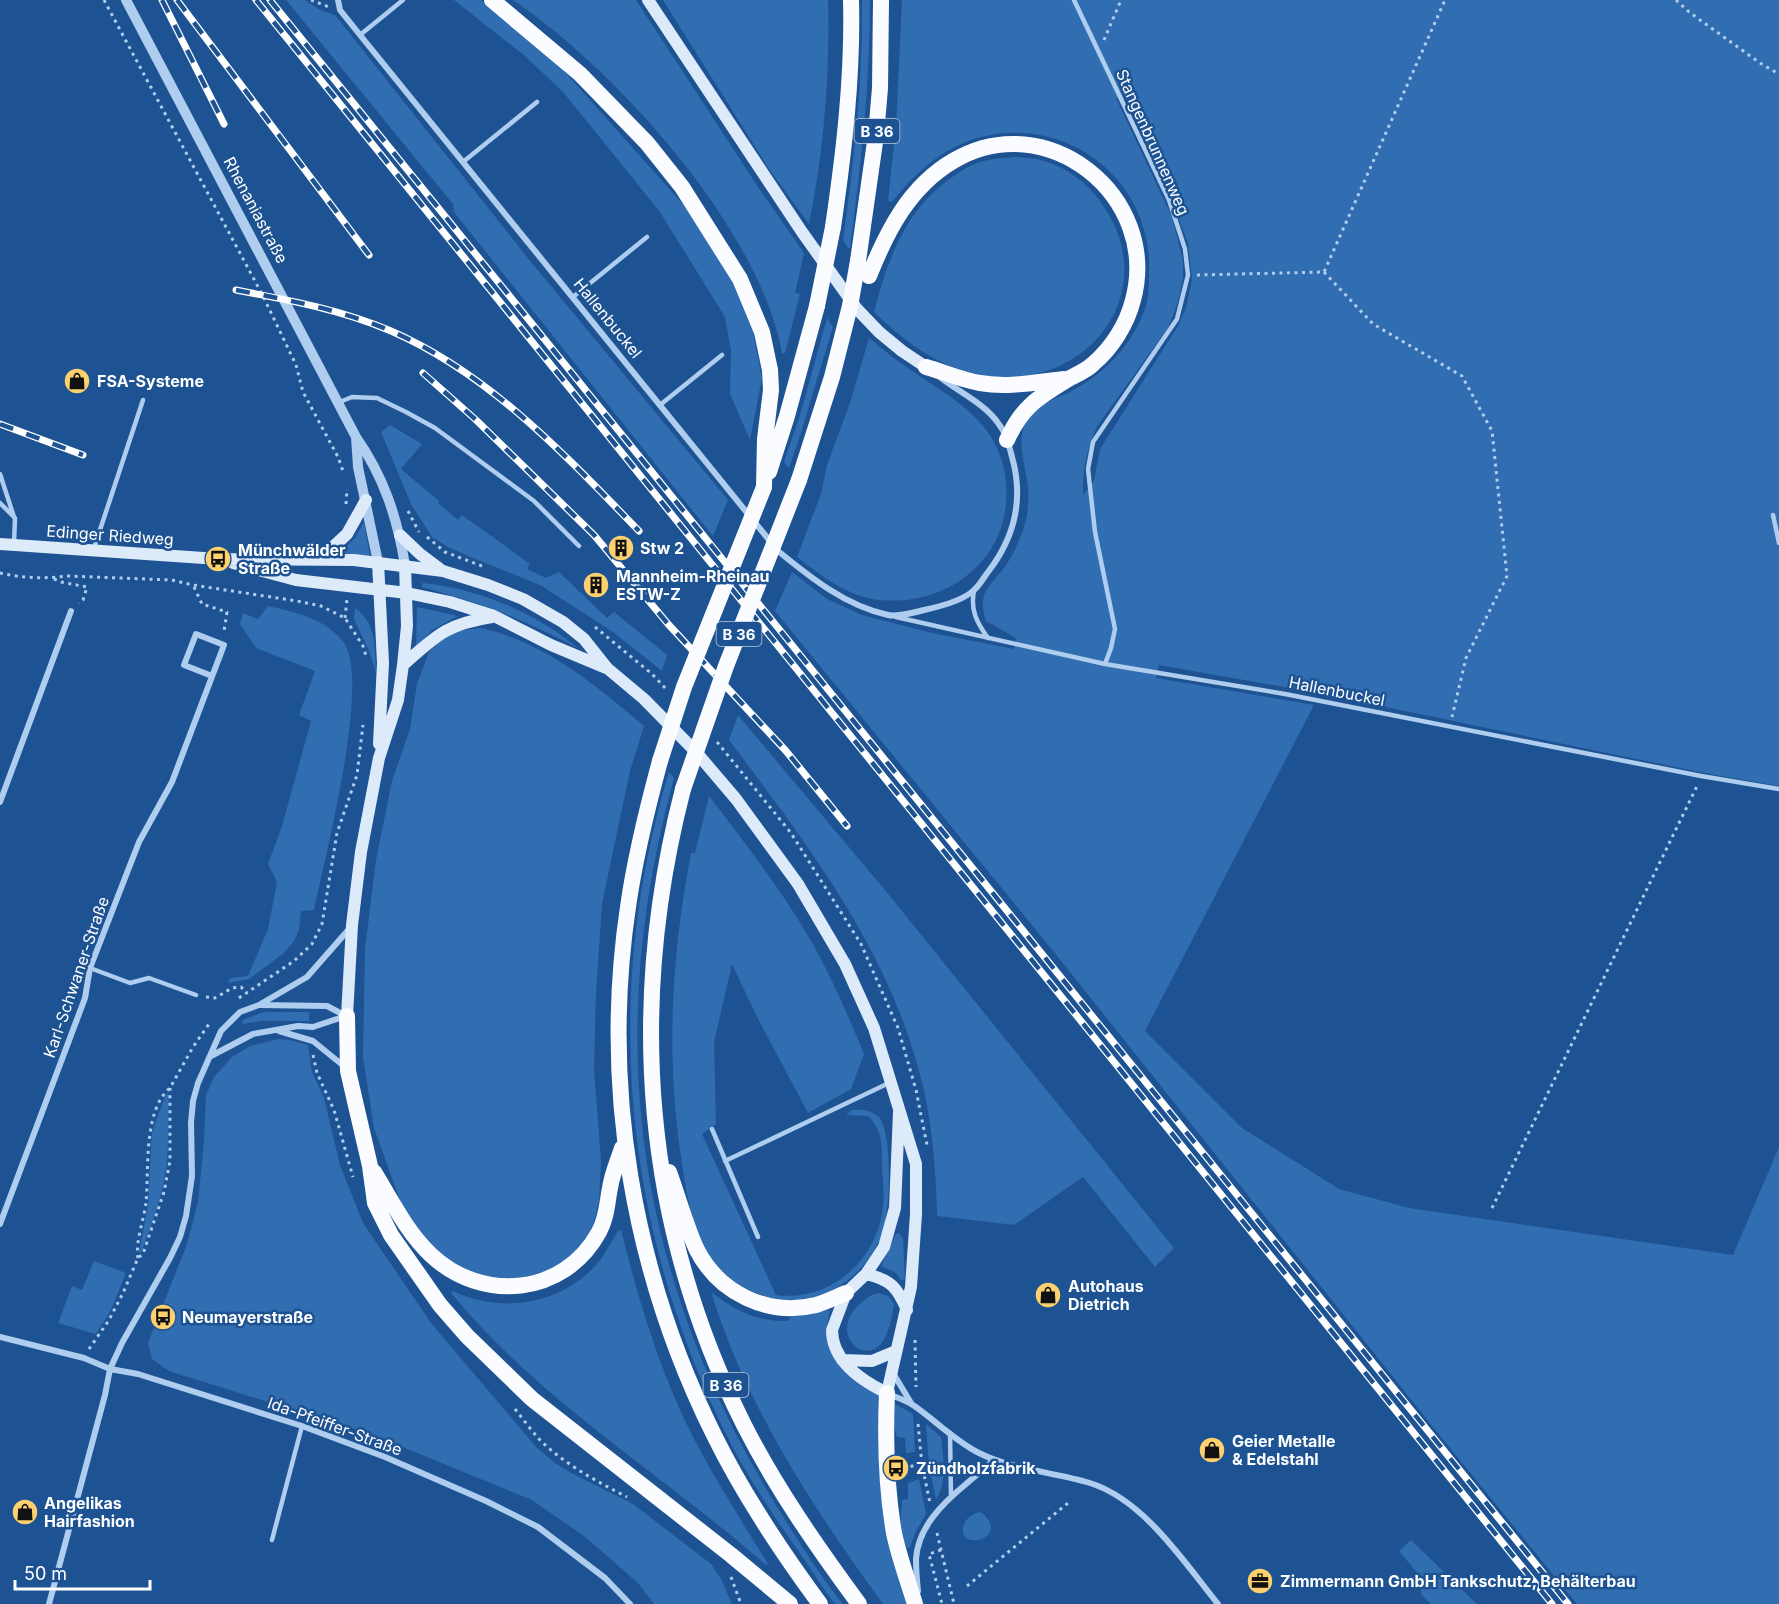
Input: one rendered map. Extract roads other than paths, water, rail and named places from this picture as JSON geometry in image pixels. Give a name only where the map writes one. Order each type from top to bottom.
[{"type":"highway","points":[[492,0],[552,49],[612,105],[647,143],[682,187],[713,234],[740,279],[762,332],[770,370],[770,445]]},
{"type":"highway","name":"B 36","points":[[820,1604],[744,1490],[714,1436],[680,1361],[662,1308],[635,1210],[624,1142],[619,1070],[620,985],[627,907],[639,842],[660,760],[684,687],[764,487],[770,445],[806,352],[817,306],[833,226],[845,130],[852,34],[851,0]]},
{"type":"highway","name":"B 36","points":[[859,1604],[781,1490],[744,1425],[713,1356],[680,1264],[656,1138],[651,1084],[652,979],[662,886],[684,789],[718,686],[798,480],[832,377],[850,306],[870,183],[878,111],[881,0]]},
{"type":"highway","points":[[850,306],[869,276],[893,223],[906,204],[923,183],[953,160],[990,147],[1012,144],[1035,146],[1061,153],[1099,178],[1112,193],[1127,218],[1137,255],[1137,276],[1128,316],[1108,350],[1092,366],[1025,409],[1014,423],[1007,440]]},
{"type":"highway","points":[[927,367],[979,383],[995,385],[1027,384],[1070,378]]},
{"type":"highway","points":[[347,1016],[348,1071],[370,1166],[375,1203],[391,1235],[440,1305],[467,1336],[532,1399],[790,1604]]},
{"type":"highway","points":[[656,1138],[696,1248],[718,1280],[739,1295],[765,1306],[790,1309],[816,1305],[846,1293]]},
{"type":"highway","points":[[370,1166],[403,1222],[444,1266],[481,1284],[500,1287],[522,1286],[542,1281],[561,1272],[591,1245],[607,1211],[610,1187],[624,1142]]},
{"type":"highway","points":[[887,1393],[885,1440],[889,1498],[895,1534],[917,1604]]},
{"type":"main road","points":[[648,0],[802,232],[857,309],[879,332],[902,351],[927,367]]},
{"type":"main road","points":[[320,559],[346,534],[366,500]]},
{"type":"main road","points":[[400,535],[443,571],[523,599],[563,622],[584,639],[607,668],[644,699],[696,752],[736,799],[798,884],[845,964],[874,1028],[898,1112],[916,1164],[913,1265],[907,1311],[887,1393],[857,1375],[842,1360],[834,1342],[832,1330],[846,1293],[866,1274],[884,1247],[895,1208],[898,1112]]},
{"type":"main road","name":"Edinger Riedweg","points":[[0,544],[218,559],[320,559],[378,562],[443,571]]},
{"type":"main road","name":"Edinger Riedweg","points":[[218,559],[296,580],[381,589],[450,602],[494,616],[551,645],[607,668]]},
{"type":"main road","points":[[347,1016],[352,925],[361,852],[379,758],[383,663],[378,562]]},
{"type":"main road","name":"Rhenaniastraße","points":[[379,758],[398,700],[403,665],[407,626],[405,565]]},
{"type":"main road","points":[[403,665],[448,628],[494,616]]},
{"type":"main road","points":[[866,1274],[881,1278],[894,1286],[907,1311]]},
{"type":"main road","points":[[842,1360],[872,1361],[896,1351]]},
{"type":"street","name":"Rhenaniastraße","points":[[126,0],[356,437],[373,462],[391,504],[400,535],[405,565]]},
{"type":"street","name":"Hallenbuckel","points":[[338,0],[340,10],[778,551],[811,579],[827,589],[860,605],[890,615],[937,607],[974,591]]},
{"type":"street","points":[[927,367],[982,407],[998,423],[1007,440],[1016,472],[1018,490],[1013,527],[999,558],[974,591]]},
{"type":"street","name":"Rhenaniastraße","points":[[356,437],[358,467],[378,562]]},
{"type":"street","points":[[0,802],[71,611]]},
{"type":"street","name":"Karl-Schwaner-Straße","points":[[0,1224],[85,998],[90,968],[139,842],[172,782],[224,645],[196,634],[184,665],[212,676]]},
{"type":"street","points":[[49,1604],[110,1369],[180,1237],[186,1216],[192,1176],[193,1101],[198,1083],[221,1030],[240,1012],[259,1005],[307,977],[352,925]]},
{"type":"street","points":[[259,1005],[327,1006],[347,1016]]},
{"type":"street","points":[[210,1056],[253,1034],[298,1026],[313,1027],[347,1016]]},
{"type":"street","points":[[276,1030],[313,1041],[348,1071]]},
{"type":"street","name":"Ida-Pfeiffer-Straße","points":[[0,1337],[84,1358],[110,1369],[138,1374],[302,1426],[385,1457],[486,1501],[538,1527],[605,1578],[630,1604]]},
{"type":"street","points":[[892,1369],[911,1404]]},
{"type":"street","points":[[887,1393],[918,1408],[977,1452],[993,1460],[1091,1483],[1122,1499],[1138,1511],[1169,1544],[1218,1604]]},
{"type":"street","points":[[917,1604],[918,1544],[933,1517],[951,1496],[993,1460]]},
{"type":"lane","points":[[360,35],[403,0]]},
{"type":"lane","name":"Stangenbrunnenweg","points":[[1074,0],[1169,200],[1185,249],[1188,275],[1177,319],[1093,442],[1088,469],[1095,532],[1115,629],[1112,648],[1105,664]]},
{"type":"lane","points":[[463,162],[537,102]]},
{"type":"lane","points":[[573,297],[647,237]]},
{"type":"lane","points":[[660,405],[722,355]]},
{"type":"lane","points":[[338,403],[352,397],[377,398],[435,428],[534,501],[579,546]]},
{"type":"lane","points":[[93,551],[143,400]]},
{"type":"lane","points":[[0,474],[15,518],[14,545]]},
{"type":"lane","points":[[0,503],[15,518]]},
{"type":"lane","points":[[1773,515],[1779,543]]},
{"type":"lane","points":[[974,591],[972,601],[974,614],[988,638]]},
{"type":"lane","name":"Hallenbuckel","points":[[890,615],[1105,664],[1285,694],[1701,776],[1779,789]]},
{"type":"lane","points":[[90,968],[130,983],[149,978],[196,995]]},
{"type":"lane","points":[[725,1161],[891,1082]]},
{"type":"lane","points":[[712,1129],[758,1237]]},
{"type":"lane","points":[[272,1540],[302,1426]]},
{"type":"lane","points":[[950,1432],[951,1496]]},
{"type":"railway","points":[[162,0],[224,124]]},
{"type":"railway","points":[[177,0],[369,255]]},
{"type":"railway","points":[[256,0],[1552,1604]]},
{"type":"railway","points":[[270,0],[1568,1604]]},
{"type":"railway","points":[[236,290],[354,317],[391,331],[427,349],[493,393],[524,419],[639,531]]},
{"type":"railway","points":[[423,373],[475,419],[594,535],[668,624],[786,751],[847,826]]},
{"type":"railway","points":[[0,424],[83,455]]},
{"type":"place","name":"FSA-Systeme","points":[[77,381]]},
{"type":"place","name":"Stw 2","points":[[621,548]]},
{"type":"place","name":"Münchwälder Straße","points":[[218,559]]},
{"type":"place","name":"Mannheim-Rheinau ESTW-Z","points":[[596,585]]},
{"type":"place","name":"Autohaus Dietrich","points":[[1048,1295]]},
{"type":"place","name":"Neumayerstraße","points":[[163,1317]]},
{"type":"place","name":"Geier Metalle & Edelstahl","points":[[1212,1450]]},
{"type":"place","name":"Zündholzfabrik","points":[[896,1468]]},
{"type":"place","name":"Angelikas Hairfashion","points":[[25,1512]]},
{"type":"place","name":"Zimmermann GmbH Tankschutz, Behälterbau","points":[[1260,1581]]}]
